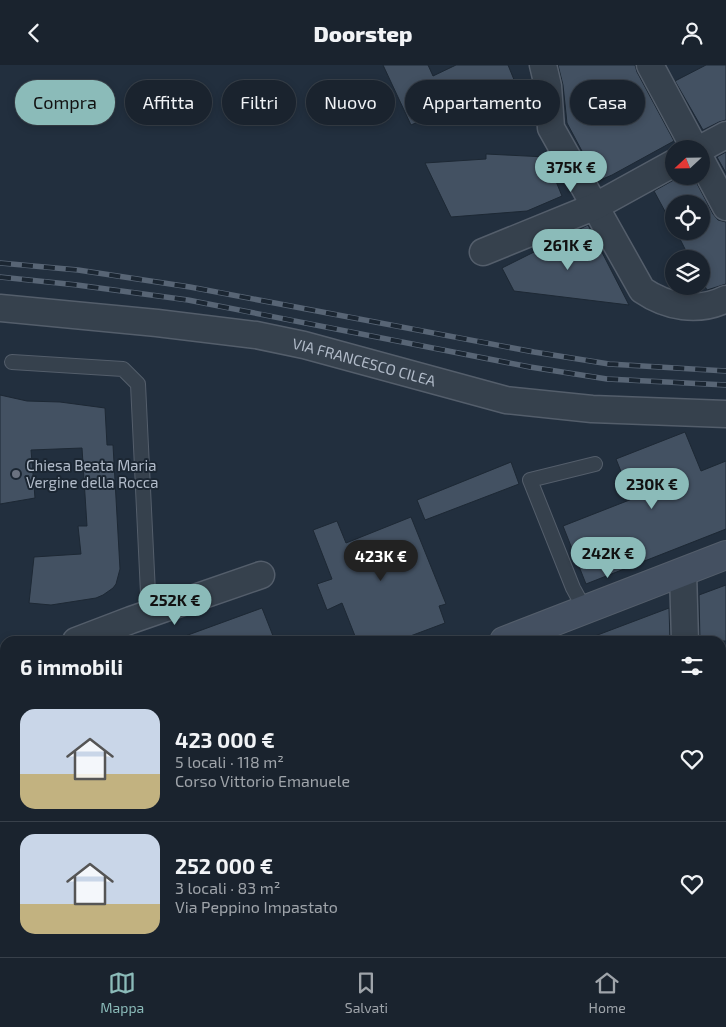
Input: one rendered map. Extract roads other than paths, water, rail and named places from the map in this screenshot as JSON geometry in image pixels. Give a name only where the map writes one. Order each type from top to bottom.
[{"type":"main road","points":[[518,636],[726,555]]},
{"type":"street","points":[[543,65],[548,86],[551,128],[642,290],[654,298],[678,306],[701,307],[726,299]]},
{"type":"street","points":[[650,65],[690,140]]},
{"type":"street","points":[[710,144],[726,135]]},
{"type":"street","points":[[483,252],[596,206],[665,168]]},
{"type":"street","points":[[710,177],[726,207]]},
{"type":"street","name":"VIA FRANCESCO CILEA","points":[[0,308],[157,323],[256,335],[304,345],[506,400],[592,409],[726,414]]},
{"type":"street","points":[[683,572],[685,636]]},
{"type":"street","points":[[96,636],[140,625],[261,575]]},
{"type":"lane","points":[[12,362],[123,369],[138,384],[140,625]]},
{"type":"lane","points":[[585,611],[573,588],[530,480],[595,464]]},
{"type":"railway","points":[[0,263],[78,270],[190,287],[534,352],[609,364],[726,371]]},
{"type":"railway","points":[[0,277],[188,300],[530,367],[607,379],[726,385]]},
{"type":"place","name":"Chiesa Beata Maria Vergine della Rocca","points":[[16,474]]}]
